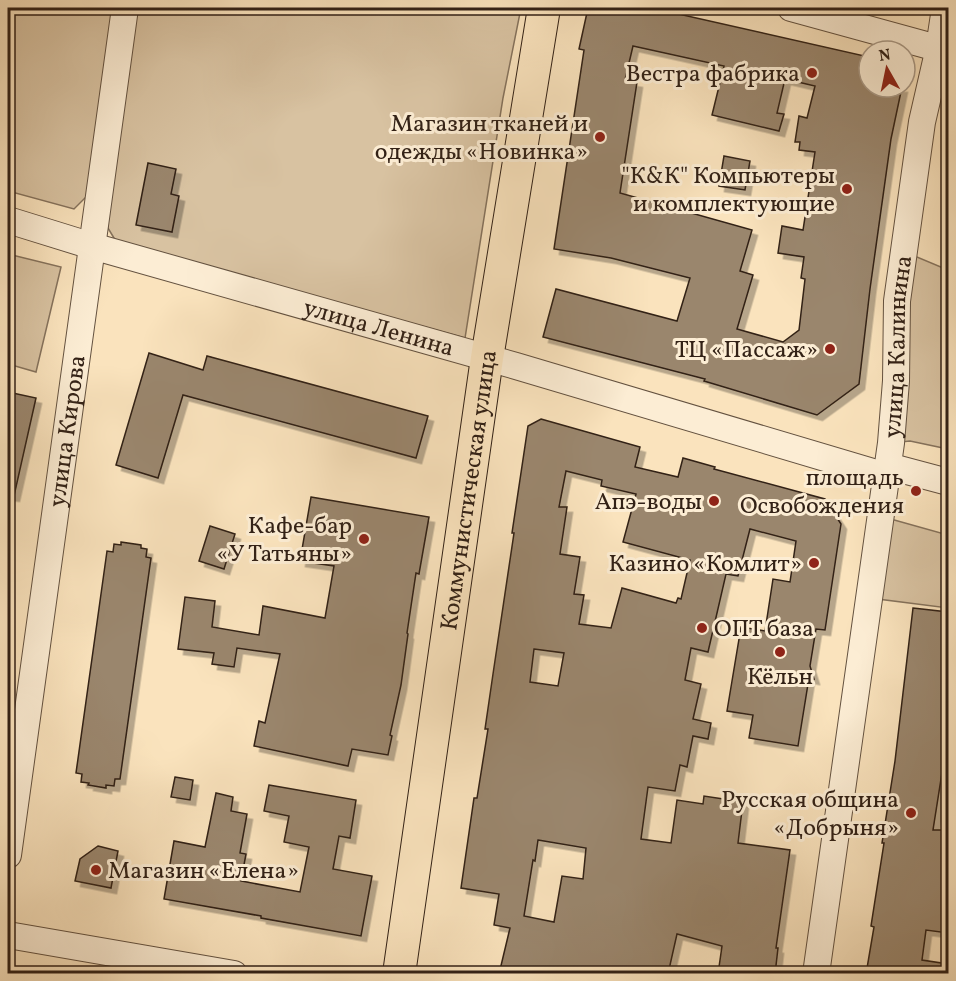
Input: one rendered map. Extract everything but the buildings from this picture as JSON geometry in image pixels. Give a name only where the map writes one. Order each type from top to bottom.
[{"type":"main road","name":"Коммунистическая улица","points":[[399,974],[488,358],[544,8]]},
{"type":"street","name":"улица Кирова","points":[[8,855],[125,8]]},
{"type":"street","points":[[791,8],[944,49]]},
{"type":"street","name":"улица Калинина","points":[[816,974],[891,443],[896,381],[897,301],[922,122],[944,49],[945,8]]},
{"type":"street","name":"улица Ленина","points":[[8,220],[92,246],[887,471],[948,482]]},
{"type":"street","points":[[8,935],[234,974]]},
{"type":"shaded area","points":[[8,8],[118,8],[91,192],[74,209],[8,191]]},
{"type":"shaded area","points":[[125,8],[521,8],[503,98],[465,338],[117,243],[97,210]]},
{"type":"shaded area","points":[[905,252],[948,270],[948,449],[910,441],[891,443]]},
{"type":"shaded area","points":[[8,254],[61,267],[36,372],[8,364]]},
{"type":"shaded area","points":[[880,516],[948,535],[948,608],[870,598]]},
{"type":"place","name":"Вестра фабрика","points":[[812,73]]},
{"type":"place","name":"Магазин тканей и одежды «Новинка»","points":[[600,137]]},
{"type":"place","name":"\"К&К\" Компьютеры и комплектующие","points":[[847,189]]},
{"type":"place","name":"ТЦ «Пассаж»","points":[[830,349]]},
{"type":"place","name":"площадь Освобождения","points":[[916,491]]},
{"type":"place","name":"Апэ-воды","points":[[714,501]]},
{"type":"place","name":"Кафе-бар «У Татьяны»","points":[[364,539]]},
{"type":"place","name":"Казино «Комлит»","points":[[814,563]]},
{"type":"place","name":"ОПТ база","points":[[702,628]]},
{"type":"place","name":"Кёльн","points":[[780,652]]},
{"type":"place","name":"Русская община «Добрыня»","points":[[911,813]]},
{"type":"place","name":"Магазин «Елена»","points":[[96,870]]}]
